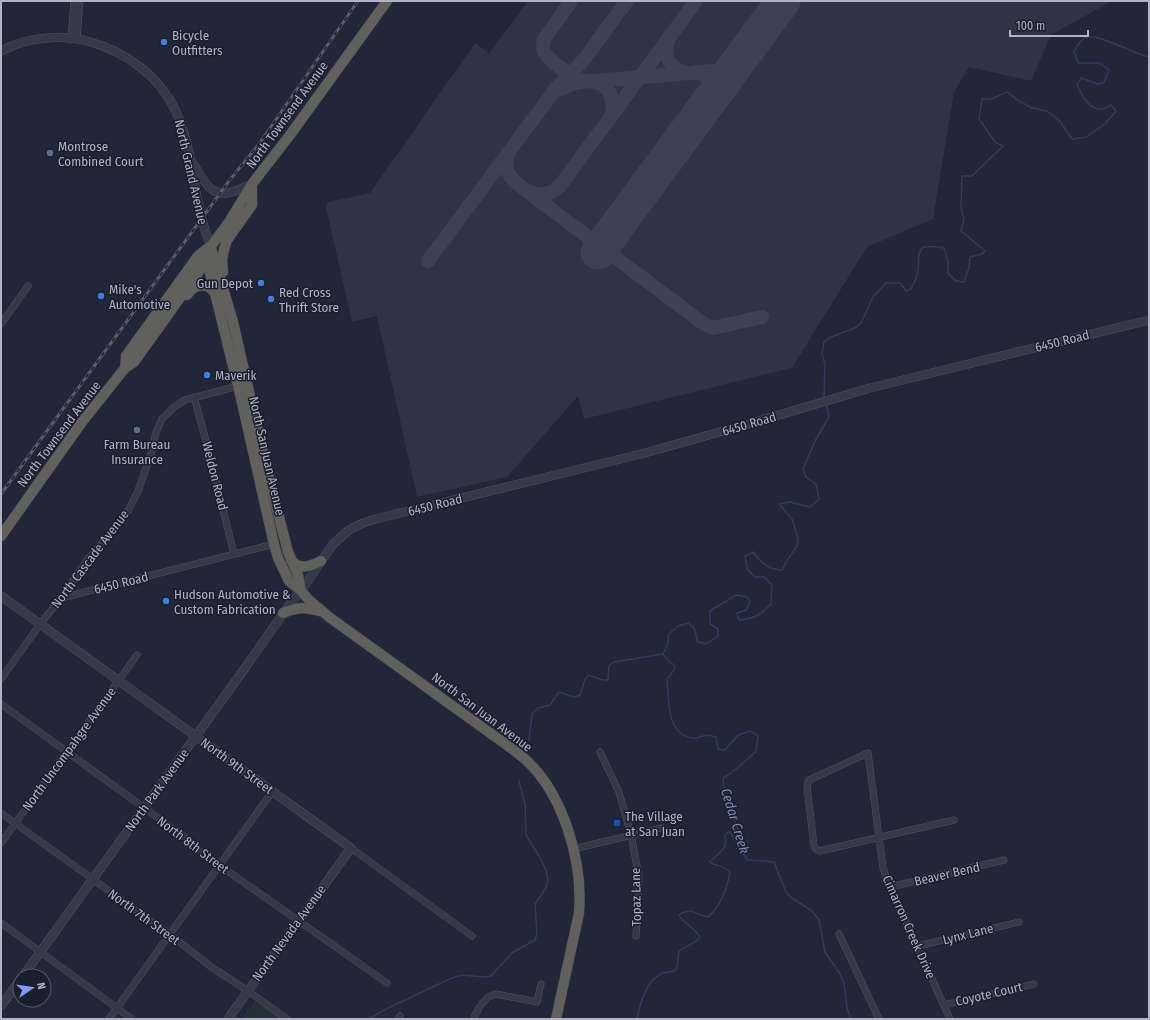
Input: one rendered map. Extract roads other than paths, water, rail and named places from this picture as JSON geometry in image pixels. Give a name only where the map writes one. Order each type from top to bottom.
[{"type":"highway","name":"North Townsend Avenue","points":[[1,536],[82,422],[125,368],[134,362],[200,270],[211,246],[252,184],[295,128],[387,1]]},
{"type":"highway","points":[[233,322],[222,266],[224,249],[227,240],[252,205],[252,184]]},
{"type":"highway","name":"North Townsend Avenue","points":[[125,368],[126,356],[198,256],[211,246]]},
{"type":"highway","name":"North San Juan Avenue","points":[[211,246],[208,265],[214,292],[238,386],[274,544],[278,558],[289,581],[301,590],[322,612],[526,760],[543,781],[558,806],[574,849],[580,886],[579,913],[556,1019]]},
{"type":"highway","name":"North San Juan Avenue","points":[[211,246],[233,322],[267,470],[290,558],[298,576],[301,590]]},
{"type":"highway","points":[[159,327],[168,322],[192,288],[205,285],[214,292]]},
{"type":"highway","points":[[290,558],[295,564],[304,567],[321,561]]},
{"type":"highway","points":[[283,614],[301,607],[322,612]]},
{"type":"street","points":[[74,1],[74,39]]},
{"type":"street","points":[[74,39],[80,1]]},
{"type":"street","name":"North Grand Avenue","points":[[1,51],[21,43],[35,40],[74,39],[100,44],[116,51],[133,62],[155,80],[176,109],[190,158],[203,228],[211,246]]},
{"type":"street","points":[[190,158],[205,184],[219,193],[227,194],[252,184]]},
{"type":"street","points":[[1,324],[28,286]]},
{"type":"street","name":"6450 Road","points":[[349,530],[362,523],[376,519],[641,454],[900,381],[1149,320]]},
{"type":"street","name":"North Cascade Avenue","points":[[1,679],[87,560],[128,511],[138,491],[152,451],[156,432],[162,418],[178,404],[194,397],[238,386]]},
{"type":"street","name":"Weldon Road","points":[[194,397],[234,554]]},
{"type":"street","name":"North Park Avenue","points":[[29,968],[333,544],[349,530]]},
{"type":"street","name":"6450 Road","points":[[61,598],[274,544]]},
{"type":"street","name":"North 9th Street","points":[[1,596],[472,936]]},
{"type":"street","name":"North Uncompahgre Avenue","points":[[1,843],[138,655]]},
{"type":"street","name":"North 8th Street","points":[[1,704],[183,836],[219,865],[387,983]]},
{"type":"street","name":"Topaz Lane","points":[[600,752],[619,792],[631,835],[639,877],[636,936]]},
{"type":"street","points":[[879,837],[868,753],[810,780],[807,787],[816,850],[820,851],[954,820]]},
{"type":"street","points":[[109,1019],[272,792]]},
{"type":"street","name":"North 7th Street","points":[[1,813],[170,935],[210,966],[287,1019]]},
{"type":"street","points":[[574,849],[662,828]]},
{"type":"street","name":"Cimarron Creek Drive","points":[[879,837],[883,868],[890,887],[950,1019]]},
{"type":"street","name":"North Nevada Avenue","points":[[228,1019],[351,848]]},
{"type":"street","name":"Beaver Bend","points":[[890,887],[1004,860]]},
{"type":"street","points":[[1,922],[132,1019]]},
{"type":"street","name":"Lynx Lane","points":[[918,946],[1019,922]]},
{"type":"street","points":[[840,934],[878,1019]]},
{"type":"street","points":[[474,1019],[480,1006],[488,997],[496,994],[537,1002],[541,984]]},
{"type":"street","name":"Coyote Court","points":[[944,1005],[1034,984]]},
{"type":"street","points":[[1,1006],[12,991]]},
{"type":"waterway","points":[[824,398],[825,364],[822,353],[824,342],[829,338],[855,328],[861,323],[873,297],[886,283],[900,283],[906,291],[911,289],[917,277],[919,255],[922,248],[944,248],[948,261],[948,273],[956,281],[964,282],[969,268],[970,257],[982,254],[985,251],[961,231],[964,219],[961,207],[962,176],[972,176],[1003,146],[995,142],[979,119],[982,99],[991,99],[1007,92],[1032,108],[1047,111],[1059,120],[1072,139],[1086,137],[1105,124],[1116,111],[1111,105],[1103,109],[1097,109],[1089,105],[1081,93],[1077,85],[1081,78],[1098,84],[1104,82],[1109,70],[1099,63],[1078,63],[1074,51],[1081,41],[1086,37],[1098,38],[1149,57]]},
{"type":"waterway","points":[[529,740],[532,714],[538,708],[550,705],[559,692],[574,697],[580,695],[585,679],[588,675],[603,680],[608,680],[609,666],[614,662],[663,654],[667,646],[669,634],[678,626],[688,623],[694,628],[698,642],[706,644],[718,636],[718,629],[710,624],[710,611],[736,595],[747,597],[750,602],[746,610],[737,613],[739,620],[757,616],[771,604],[772,585],[764,577],[755,577],[748,570],[745,556],[753,552],[759,560],[766,565],[782,570],[797,546],[798,538],[792,519],[779,504],[790,502],[810,507],[819,499],[816,484],[806,477],[803,469],[815,441],[829,417],[826,404]]},
{"type":"waterway","name":"Cedar Creek","points":[[663,654],[675,666],[674,670],[667,679],[670,714],[677,729],[683,735],[691,738],[703,736],[716,737],[718,749],[725,750],[738,735],[750,731],[758,736],[756,751],[730,774],[724,777],[723,780],[726,801],[736,823],[747,860]]},
{"type":"waterway","points":[[368,1019],[452,978],[462,975],[484,977],[491,976],[512,953],[535,940],[537,933],[535,904],[546,888],[548,880],[546,870],[526,835],[525,804],[519,781]]},
{"type":"waterway","name":"Cedar Creek","points":[[637,1019],[642,999],[649,986],[657,976],[663,973],[675,971],[679,951],[695,942],[700,937],[679,915],[683,912],[690,911],[708,917],[713,913],[723,896],[730,872],[725,868],[709,862],[724,848],[725,835],[728,832],[730,832],[745,857]]},
{"type":"waterway","points":[[747,860],[774,862],[786,892],[792,898],[812,911],[819,920],[825,952],[840,974],[844,983],[847,1008],[851,1019]]},
{"type":"railway","points":[[1,494],[229,181],[259,144],[358,1]]},
{"type":"place","name":"Bicycle Outfitters","points":[[164,42]]},
{"type":"place","name":"Montrose Combined Court","points":[[50,153]]},
{"type":"place","name":"Gun Depot","points":[[261,283]]},
{"type":"place","name":"Mike's Automotive","points":[[101,296]]},
{"type":"place","name":"Red Cross Thrift Store","points":[[271,299]]},
{"type":"place","name":"Maverik","points":[[207,375]]},
{"type":"place","name":"Farm Bureau Insurance","points":[[137,430]]},
{"type":"place","name":"Hudson Automotive & Custom Fabrication","points":[[166,601]]},
{"type":"place","name":"The Village at San Juan","points":[[617,823]]}]
